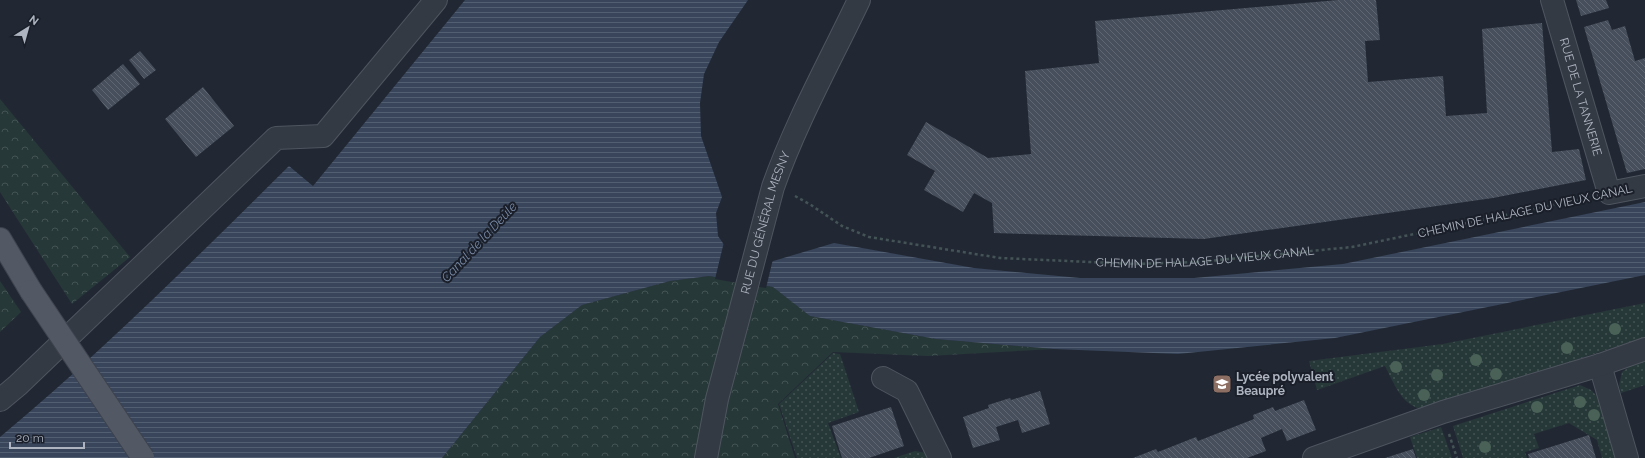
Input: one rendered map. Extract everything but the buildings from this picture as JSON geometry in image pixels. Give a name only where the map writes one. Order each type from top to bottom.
[{"type":"main road","points":[[0,239],[31,291]]},
{"type":"main road","points":[[0,249],[31,291],[143,458]]},
{"type":"street","points":[[0,400],[18,385],[276,138],[324,136],[436,0]]},
{"type":"street","name":"RUE DU GÉNÉRAL MESNY","points":[[706,458],[716,399],[773,187],[799,125],[859,0]]},
{"type":"street","name":"RUE DE LA TANNERIE","points":[[1552,0],[1609,193]]},
{"type":"street","name":"CHEMIN DE HALAGE DU VIEUX CANAL","points":[[1609,193],[1645,186]]},
{"type":"street","points":[[1314,458],[1443,412],[1600,365],[1645,349]]},
{"type":"street","points":[[1600,365],[1627,458]]},
{"type":"street","points":[[883,378],[907,391],[940,458]]},
{"type":"path","name":"CHEMIN DE HALAGE DU VIEUX CANAL","points":[[773,187],[811,205],[842,226],[869,237],[1000,258],[1135,264],[1198,262],[1352,246],[1609,193]]},
{"type":"green space","points":[[0,99],[130,257],[72,304],[0,192]]},
{"type":"green space","points":[[709,276],[773,287],[810,316],[936,339],[1054,349],[928,356],[833,352],[778,404],[795,458],[442,458],[540,337],[582,305],[670,281]]},
{"type":"green space","points":[[0,281],[21,312],[0,332]]},
{"type":"green space","points":[[1645,303],[1645,337],[1424,410],[1410,404],[1404,399],[1385,366],[1317,390],[1309,361],[1443,344]]},
{"type":"green space","points":[[833,353],[840,354],[859,412],[828,423],[841,458],[797,458],[779,404]]},
{"type":"green space","points":[[1645,361],[1645,385],[1621,393],[1619,385],[1622,372],[1632,365]]},
{"type":"green space","points":[[1580,385],[1591,390],[1596,395],[1616,458],[1602,458],[1597,440],[1569,423],[1534,434],[1539,448],[1525,452],[1527,458],[1463,458],[1453,426]]},
{"type":"green space","points":[[1441,427],[1452,458],[1417,458],[1410,437]]},
{"type":"green space","points":[[915,451],[926,453],[931,458],[894,458]]},
{"type":"water","name":"Canal de la Deûle","points":[[465,0],[748,0],[719,42],[704,74],[700,103],[701,136],[722,197],[716,213],[718,236],[727,249],[747,261],[770,262],[834,243],[974,268],[1080,278],[1194,278],[1343,264],[1645,202],[1645,275],[1335,338],[1178,354],[1054,349],[936,339],[810,316],[773,287],[709,276],[670,281],[582,305],[540,337],[442,458],[0,458],[0,437],[111,339],[183,271],[289,166],[313,186]]},
{"type":"pier","points":[[724,242],[728,248],[747,259],[773,259],[766,288],[715,279]]},
{"type":"place","name":"Lycée polyvalent Beaupré","points":[[1222,384]]}]
